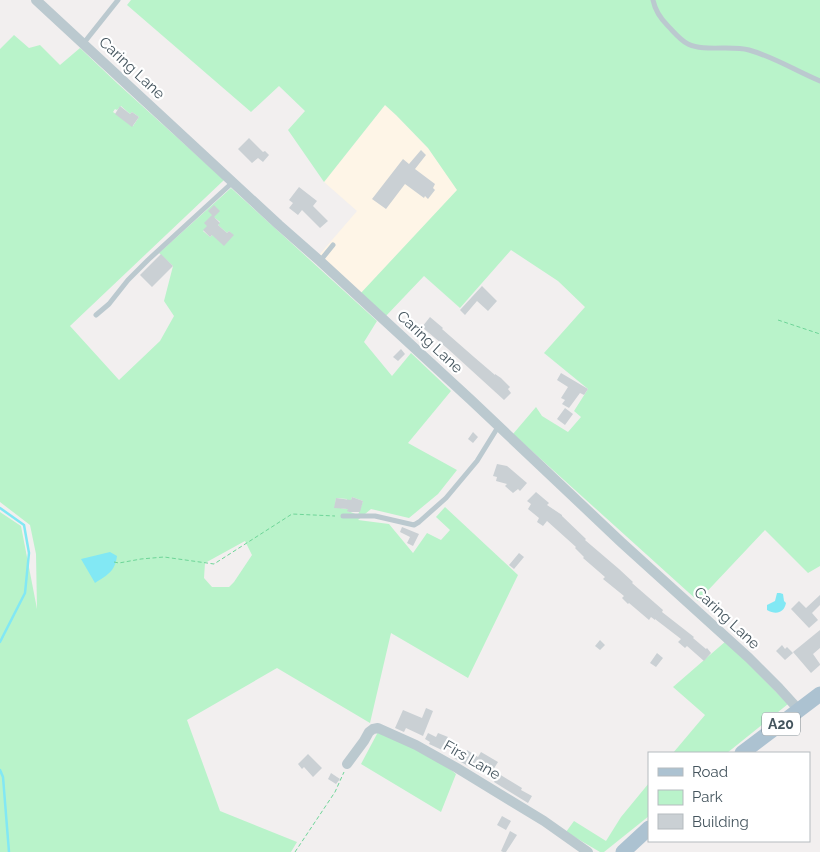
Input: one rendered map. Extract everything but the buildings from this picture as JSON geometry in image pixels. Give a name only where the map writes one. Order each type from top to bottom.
[{"type":"main road","name":"A20","points":[[743,752],[820,694]]},
{"type":"main road","points":[[624,852],[648,829]]},
{"type":"street","name":"Caring Lane","points":[[36,0],[499,426],[621,542],[749,658],[780,688],[799,710]]},
{"type":"street","name":"Firs Lane","points":[[347,764],[369,732],[378,728],[416,745],[458,768],[544,821],[588,852]]},
{"type":"lane","points":[[84,44],[118,0]]},
{"type":"lane","points":[[652,0],[655,9],[665,23],[690,45],[748,50],[766,56],[820,81]]},
{"type":"lane","points":[[96,315],[109,304],[142,266],[234,182]]},
{"type":"lane","points":[[320,261],[333,245]]},
{"type":"lane","points":[[342,516],[375,516],[406,524],[419,522],[446,498],[477,461],[499,426]]},
{"type":"path","points":[[778,320],[820,334]]},
{"type":"path","points":[[114,562],[164,557],[214,564],[292,514],[342,516]]},
{"type":"path","points":[[295,852],[335,792],[347,764]]},
{"type":"shaded area","points":[[385,105],[428,148],[458,190],[360,294],[319,255],[357,211],[324,182]]},
{"type":"green space","points":[[131,0],[820,0],[820,566],[808,573],[765,530],[698,601],[513,434],[536,407],[542,416],[568,432],[581,417],[574,411],[588,389],[544,353],[585,307],[558,281],[511,250],[460,308],[424,276],[385,317],[360,294],[457,190],[428,148],[385,105],[324,182],[288,130],[305,111],[279,86],[251,112],[127,5]]},
{"type":"green space","points":[[14,35],[29,48],[40,45],[60,65],[80,48],[224,180],[70,326],[119,380],[160,341],[174,316],[164,301],[173,266],[159,253],[231,188],[377,321],[364,342],[392,376],[411,353],[451,391],[408,443],[457,470],[438,494],[409,518],[371,509],[358,520],[389,524],[413,553],[427,533],[441,540],[450,530],[436,517],[445,507],[518,575],[468,678],[391,633],[370,723],[277,668],[187,720],[220,811],[297,842],[291,852],[0,852],[0,512],[21,526],[37,609],[36,554],[30,525],[0,502],[0,49]],"holes":[[[121,106],[130,114],[132,112],[139,117],[133,126],[113,112],[115,109],[117,110]],[[215,218],[220,222],[218,225],[227,233],[229,231],[233,235],[212,235],[210,237],[203,231]],[[352,497],[363,501],[358,515],[348,511]],[[336,498],[347,499],[346,509],[335,507]],[[245,541],[252,555],[229,587],[212,587],[204,578],[205,563]]]},
{"type":"green space","points":[[726,641],[788,704],[728,752],[674,752],[705,715],[673,687]]},
{"type":"green space","points":[[378,732],[438,759],[456,774],[441,812],[361,764]]},
{"type":"green space","points":[[648,784],[648,817],[604,852],[600,852],[566,832],[574,821],[606,841],[621,817]]},
{"type":"water","points":[[110,552],[117,556],[114,566],[110,573],[95,583],[81,559]]},
{"type":"water","points":[[777,593],[783,594],[785,606],[779,612],[767,610],[767,605],[775,601]]},
{"type":"waterway","points":[[0,508],[24,525],[29,553],[25,593],[0,642]]},
{"type":"waterway","points":[[0,770],[3,777],[9,852]]}]
